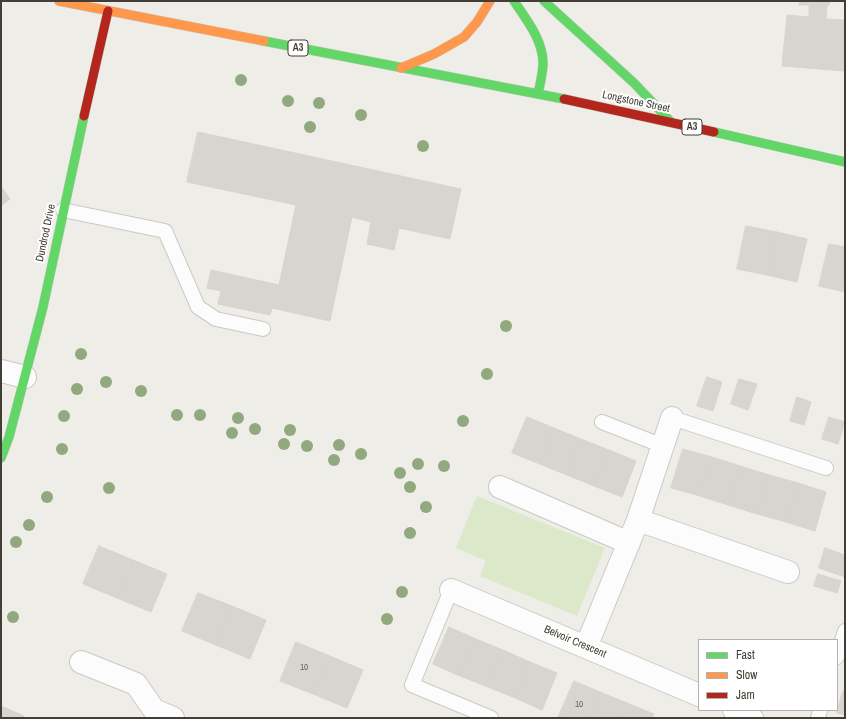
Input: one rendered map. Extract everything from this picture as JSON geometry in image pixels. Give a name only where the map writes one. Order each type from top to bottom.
[{"type":"main road","name":"A3","points":[[59,1],[538,94]]},
{"type":"main road","points":[[401,68],[434,54],[464,37],[477,22],[490,1]]},
{"type":"main road","points":[[514,1],[529,24],[540,48],[543,61],[538,94]]},
{"type":"main road","points":[[544,1],[634,83],[671,122]]},
{"type":"main road","name":"Dundrod Drive","points":[[1,458],[9,437],[43,307],[63,210],[108,11]]},
{"type":"main road","name":"Longstone Street","points":[[538,94],[671,122],[845,162]]},
{"type":"street","points":[[1,371],[25,377]]},
{"type":"street","points":[[586,647],[638,520],[672,418]]},
{"type":"street","points":[[500,487],[629,543]]},
{"type":"street","points":[[638,520],[788,572]]},
{"type":"street","name":"Belvoir Crescent","points":[[451,590],[698,695]]},
{"type":"street","points":[[81,662],[136,684],[154,710],[173,718]]},
{"type":"street","points":[[736,711],[752,718]]},
{"type":"lane","points":[[63,210],[165,231],[198,307],[216,319],[263,330]]},
{"type":"lane","points":[[672,418],[826,468]]},
{"type":"lane","points":[[602,422],[663,446]]},
{"type":"lane","points":[[451,590],[412,685],[491,718]]},
{"type":"lane","points":[[838,654],[845,631]]},
{"type":"green space","points":[[477,496],[605,548],[577,616],[480,576],[486,561],[456,548]]},
{"type":"building","points":[[800,1],[830,1],[829,5],[827,5],[826,19],[845,20],[845,71],[782,66],[787,15],[809,17],[809,5],[799,5]]},
{"type":"building","points":[[198,132],[461,189],[450,239],[399,228],[394,250],[367,244],[371,222],[352,217],[330,321],[272,308],[270,315],[218,304],[221,291],[207,288],[211,270],[279,285],[296,205],[187,182]]},
{"type":"building","points":[[1,186],[10,199],[1,206]]},
{"type":"building","points":[[746,226],[777,232],[767,275],[737,269]]},
{"type":"building","points":[[777,232],[807,239],[797,282],[767,275]]},
{"type":"building","points":[[829,244],[845,247],[845,292],[819,286]]},
{"type":"building","points":[[707,377],[722,382],[713,411],[697,406]]},
{"type":"building","points":[[739,379],[757,384],[748,410],[731,404]]},
{"type":"building","points":[[797,397],[811,402],[804,425],[790,421]]},
{"type":"building","points":[[527,417],[554,428],[540,464],[512,453]]},
{"type":"building","points":[[829,417],[845,422],[838,444],[822,439]]},
{"type":"building","points":[[554,428],[581,439],[567,475],[540,464]]},
{"type":"building","points":[[581,439],[609,450],[594,486],[567,475]]},
{"type":"building","points":[[683,449],[712,457],[700,496],[671,488]]},
{"type":"building","points":[[609,450],[636,461],[622,497],[594,486]]},
{"type":"building","points":[[712,457],[740,466],[728,505],[700,496]]},
{"type":"building","points":[[740,466],[769,475],[757,514],[728,505]]},
{"type":"building","points":[[769,475],[798,483],[786,522],[757,514]]},
{"type":"building","points":[[798,483],[826,492],[815,531],[786,522]]},
{"type":"building","points":[[99,546],[133,560],[117,598],[83,584]]},
{"type":"building","points":[[825,548],[845,555],[845,577],[819,568]]},
{"type":"building","points":[[133,560],[167,574],[151,612],[117,598]]},
{"type":"building","points":[[818,574],[841,581],[837,593],[814,586]]},
{"type":"building","points":[[198,593],[232,606],[216,645],[182,631]]},
{"type":"building","points":[[232,606],[266,620],[250,659],[216,645]]},
{"type":"building","points":[[449,627],[476,639],[460,676],[433,664]]},
{"type":"building","points":[[476,639],[503,650],[488,687],[460,676]]},
{"type":"building","points":[[296,642],[330,656],[313,694],[280,681]]},
{"type":"building","points":[[503,650],[530,662],[515,698],[488,687]]},
{"type":"building","points":[[330,656],[363,670],[347,708],[313,694]]},
{"type":"building","points":[[530,662],[557,673],[542,710],[515,698]]},
{"type":"building","points":[[574,681],[600,692],[590,718],[558,718]]},
{"type":"building","points":[[843,691],[845,692],[845,715],[837,713]]},
{"type":"building","points":[[600,692],[627,703],[621,718],[590,718]]},
{"type":"building","points":[[627,703],[654,714],[652,718],[621,718]]},
{"type":"building","points":[[1,706],[24,716],[23,718],[1,718]]},
{"type":"traffic: fast","points":[[514,1],[533,30],[540,46],[543,67],[538,94]]},
{"type":"traffic: fast","points":[[544,1],[634,83],[671,122]]},
{"type":"traffic: fast","points":[[264,41],[564,99]]},
{"type":"traffic: fast","points":[[1,458],[9,437],[43,307],[84,116]]},
{"type":"traffic: fast","points":[[714,132],[845,162]]},
{"type":"traffic: slow","points":[[59,1],[264,41]]},
{"type":"traffic: slow","points":[[401,68],[434,54],[464,37],[477,22],[490,1]]},
{"type":"traffic: jam","points":[[84,116],[108,11]]},
{"type":"traffic: jam","points":[[564,99],[714,132]]}]
